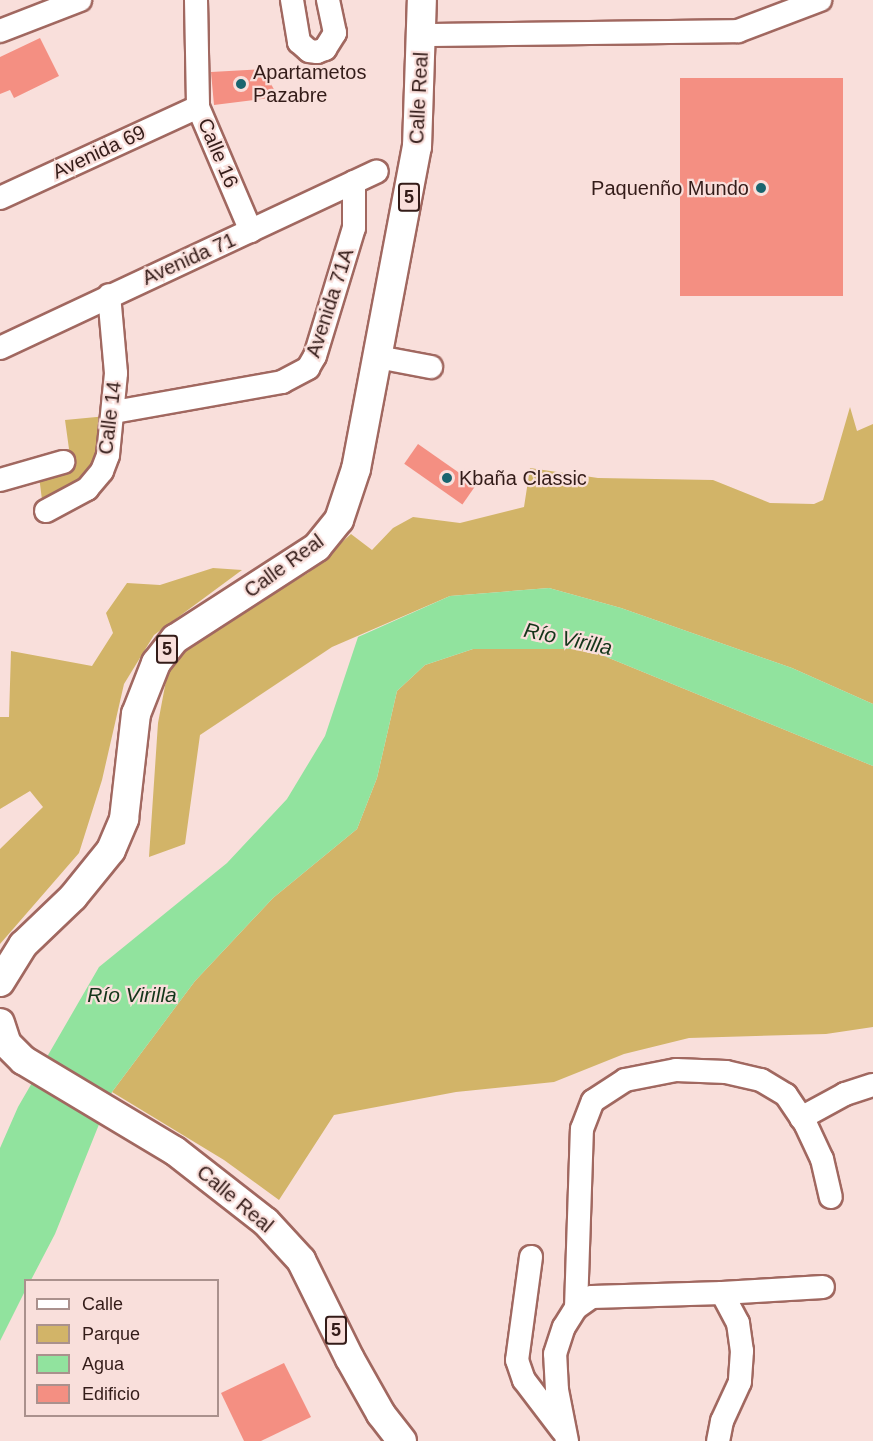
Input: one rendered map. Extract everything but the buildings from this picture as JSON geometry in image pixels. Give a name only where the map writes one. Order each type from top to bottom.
[{"type":"main road","name":"Calle Real","points":[[0,982],[23,945],[73,897],[111,850],[124,819],[136,714],[156,663],[175,639],[317,547],[339,520],[356,469],[417,147],[422,0]]},
{"type":"main road","name":"Calle Real","points":[[0,1023],[7,1044],[23,1060],[222,1184],[266,1222],[301,1260],[350,1359],[381,1414],[402,1441]]},
{"type":"street","points":[[0,31],[80,0]]},
{"type":"street","name":"Calle 16","points":[[196,0],[198,107],[251,231]]},
{"type":"street","points":[[292,0],[299,42],[309,51],[317,52],[325,49],[335,33],[328,0]]},
{"type":"street","points":[[422,35],[738,31],[820,0]]},
{"type":"street","name":"Avenida 69","points":[[0,198],[198,107]]},
{"type":"street","name":"Avenida 71","points":[[0,348],[377,171]]},
{"type":"street","name":"Avenida 71A","points":[[114,412],[282,382],[308,368],[315,356],[354,228],[354,182]]},
{"type":"street","name":"Calle 14","points":[[46,511],[96,481],[108,455],[116,374],[109,296]]},
{"type":"street","points":[[378,357],[431,367]]},
{"type":"street","points":[[0,480],[63,462]]},
{"type":"street","points":[[576,1308],[582,1129],[594,1101],[625,1080],[676,1070],[726,1072],[761,1080],[786,1095],[801,1118],[822,1159],[831,1197]]},
{"type":"street","points":[[801,1118],[845,1094],[873,1085]]},
{"type":"street","points":[[531,1257],[517,1360],[524,1380],[567,1438]]},
{"type":"street","points":[[567,1438],[557,1390],[555,1354],[564,1327],[576,1308],[592,1297],[823,1287]]},
{"type":"street","points":[[718,1441],[722,1421],[740,1382],[742,1351],[738,1323],[722,1293]]},
{"type":"green space","points":[[850,407],[857,431],[873,424],[873,704],[792,668],[621,608],[549,588],[450,596],[332,647],[200,735],[185,844],[149,857],[158,723],[168,670],[191,642],[308,573],[351,534],[372,550],[393,528],[413,517],[460,523],[524,507],[530,468],[598,478],[713,480],[770,503],[814,504],[823,500]]},
{"type":"green space","points":[[107,416],[104,441],[90,476],[43,508],[39,476],[69,449],[65,420]]},
{"type":"green space","points":[[213,568],[242,570],[154,635],[124,684],[102,780],[79,853],[0,944],[0,849],[43,807],[30,791],[0,809],[0,717],[9,717],[11,651],[92,666],[113,633],[106,613],[127,583],[160,585]]},
{"type":"green space","points":[[514,646],[587,649],[873,766],[873,1027],[826,1034],[689,1038],[624,1054],[554,1082],[456,1092],[334,1115],[279,1200],[224,1160],[112,1092],[195,981],[273,898],[357,829],[377,778],[397,691],[425,665],[473,649]]},
{"type":"water","name":"Río Virilla","points":[[549,588],[621,608],[792,668],[873,704],[873,766],[587,649],[473,649],[425,665],[397,691],[377,778],[357,829],[273,898],[195,981],[112,1092],[55,1234],[32,1279],[24,1279],[24,1293],[0,1341],[0,1148],[18,1107],[99,967],[227,863],[287,799],[325,736],[358,637],[450,596]]},
{"type":"place","name":"Apartametos Pazabre","points":[[241,84]]},
{"type":"place","name":"Paquenño Mundo","points":[[761,188]]},
{"type":"place","name":"Kbaña Classic","points":[[447,478]]}]
